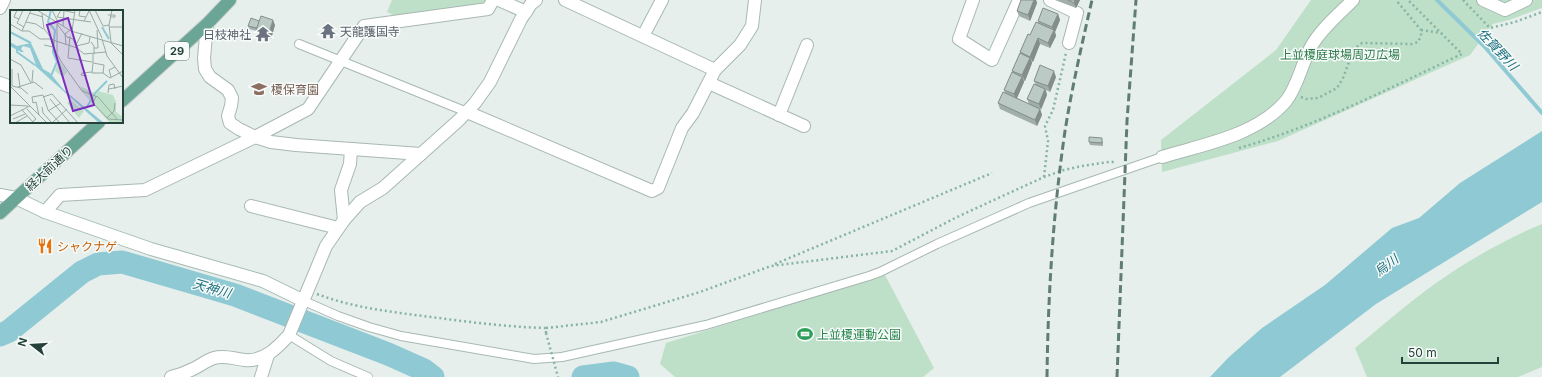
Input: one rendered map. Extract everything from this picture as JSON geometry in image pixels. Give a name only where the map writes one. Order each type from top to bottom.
[{"type":"main road","name":"29","points":[[123,100],[207,24],[230,0]]},
{"type":"main road","name":"経大前通り","points":[[0,213],[98,123]]},
{"type":"street","points":[[0,8],[4,0]]},
{"type":"street","points":[[45,212],[60,195],[145,190],[255,137],[308,109],[364,26],[488,9],[493,0]]},
{"type":"street","points":[[499,0],[526,12]]},
{"type":"street","points":[[261,377],[268,355],[291,331],[326,246],[341,224],[360,202],[382,188],[466,112],[490,82],[526,12],[531,4],[536,0]]},
{"type":"street","points":[[565,0],[716,70]]},
{"type":"street","points":[[643,36],[662,0]]},
{"type":"street","points":[[466,112],[652,191],[658,188],[682,128],[693,113],[716,70],[740,45],[752,26],[756,0]]},
{"type":"street","points":[[973,0],[958,39],[992,60],[1019,0]]},
{"type":"street","points":[[1050,0],[1077,13],[1069,43]]},
{"type":"street","points":[[1162,157],[1233,135],[1260,122],[1286,101],[1291,94],[1312,45],[1321,32],[1353,0]]},
{"type":"street","points":[[1483,0],[1504,10],[1526,0]]},
{"type":"street","points":[[207,24],[204,58],[205,69],[210,77],[228,90],[232,98],[228,116],[230,123],[255,137],[271,142],[421,154]]},
{"type":"street","points":[[779,115],[807,45]]},
{"type":"street","points":[[0,83],[10,86]]},
{"type":"street","points":[[709,83],[804,126]]},
{"type":"street","points":[[341,224],[341,190],[350,164],[351,149]]},
{"type":"street","points":[[0,195],[16,198],[45,212],[151,250],[263,281],[302,306]]},
{"type":"street","points":[[252,206],[341,224]]},
{"type":"street","points":[[171,377],[220,357],[225,356],[246,360],[268,355]]},
{"type":"lane","points":[[299,44],[466,112]]},
{"type":"lane","points":[[302,306],[401,336],[534,359],[562,356],[706,326],[870,276],[1029,203],[1162,157]]},
{"type":"lane","points":[[291,331],[331,361],[368,377]]},
{"type":"path","points":[[1291,94],[1306,99],[1318,98],[1337,88],[1343,78],[1354,49],[1362,43],[1412,44],[1418,42],[1421,36],[1421,30],[1396,0]]},
{"type":"path","points":[[1236,148],[1265,140],[1300,127],[1363,100],[1462,54],[1408,0]]},
{"type":"path","points":[[1421,30],[1442,33]]},
{"type":"path","points":[[1044,177],[1048,141],[1045,126],[1053,110],[1069,43]]},
{"type":"path","points":[[771,266],[892,251],[957,217],[1044,177],[1082,166],[1109,162],[1116,163]]},
{"type":"path","points":[[314,293],[350,305],[494,325],[546,328],[601,322],[700,292],[771,266],[992,173]]},
{"type":"path","points":[[546,328],[558,377]]},
{"type":"green space","points":[[392,0],[487,0],[485,4],[398,17],[387,12]]},
{"type":"green space","name":"上並榎庭球場周辺広場","points":[[1311,0],[1542,0],[1542,8],[1493,24],[1470,55],[1278,141],[1162,172],[1161,140],[1276,50]]},
{"type":"green space","points":[[1542,224],[1542,367],[1518,377],[1367,377],[1355,348],[1415,298],[1449,274],[1501,243]]},
{"type":"green space","name":"上並榎運動公園","points":[[885,275],[934,368],[923,377],[675,377],[660,364],[666,343]]},
{"type":"water","name":"烏川","points":[[1542,131],[1542,202],[1376,304],[1280,377],[1210,377],[1229,357],[1262,328],[1325,285],[1392,228],[1419,218],[1460,183]]},
{"type":"building","points":[[1021,0],[1034,0],[1028,15],[1017,11]]},
{"type":"building","points":[[1068,0],[1075,0],[1074,3]]},
{"type":"building","points":[[1043,8],[1058,14],[1052,27],[1038,21]]},
{"type":"building","points":[[261,16],[273,20],[269,33],[256,29]]},
{"type":"building","points":[[251,18],[259,21],[257,28],[248,26]]},
{"type":"building","points":[[1036,22],[1054,30],[1048,43],[1038,38],[1030,57],[1020,52],[1028,34],[1030,35]]},
{"type":"building","points":[[1020,53],[1030,58],[1022,75],[1012,71]]},
{"type":"building","points":[[1040,65],[1054,71],[1048,86],[1034,81]]},
{"type":"building","points":[[1012,72],[1022,77],[1014,94],[1004,90]]},
{"type":"building","points":[[1034,84],[1045,89],[1039,104],[1027,99]]},
{"type":"building","points":[[1003,92],[1040,109],[1035,120],[998,103]]},
{"type":"building","points":[[1089,137],[1102,138],[1102,143],[1089,142]]},
{"type":"waterway","name":"佐賀野川","points":[[1437,0],[1485,47],[1542,113]]},
{"type":"waterway","name":"天神川","points":[[0,335],[9,331],[82,272],[98,264],[122,262],[235,295],[388,354],[424,370],[433,377]]},
{"type":"waterway","name":"天神川","points":[[583,377],[614,373],[628,377]]},
{"type":"railway","points":[[1047,377],[1052,254],[1057,192],[1071,98],[1092,0]]},
{"type":"railway","points":[[1117,377],[1127,121],[1136,0]]},
{"type":"place","name":"天龍護国寺","points":[[328,31]]},
{"type":"place","name":"日枝神社","points":[[263,34]]},
{"type":"place","name":"榎保育園","points":[[259,89]]},
{"type":"place","name":"シャクナゲ","points":[[45,246]]},
{"type":"place","name":"上並榎運動公園","points":[[805,334]]}]
